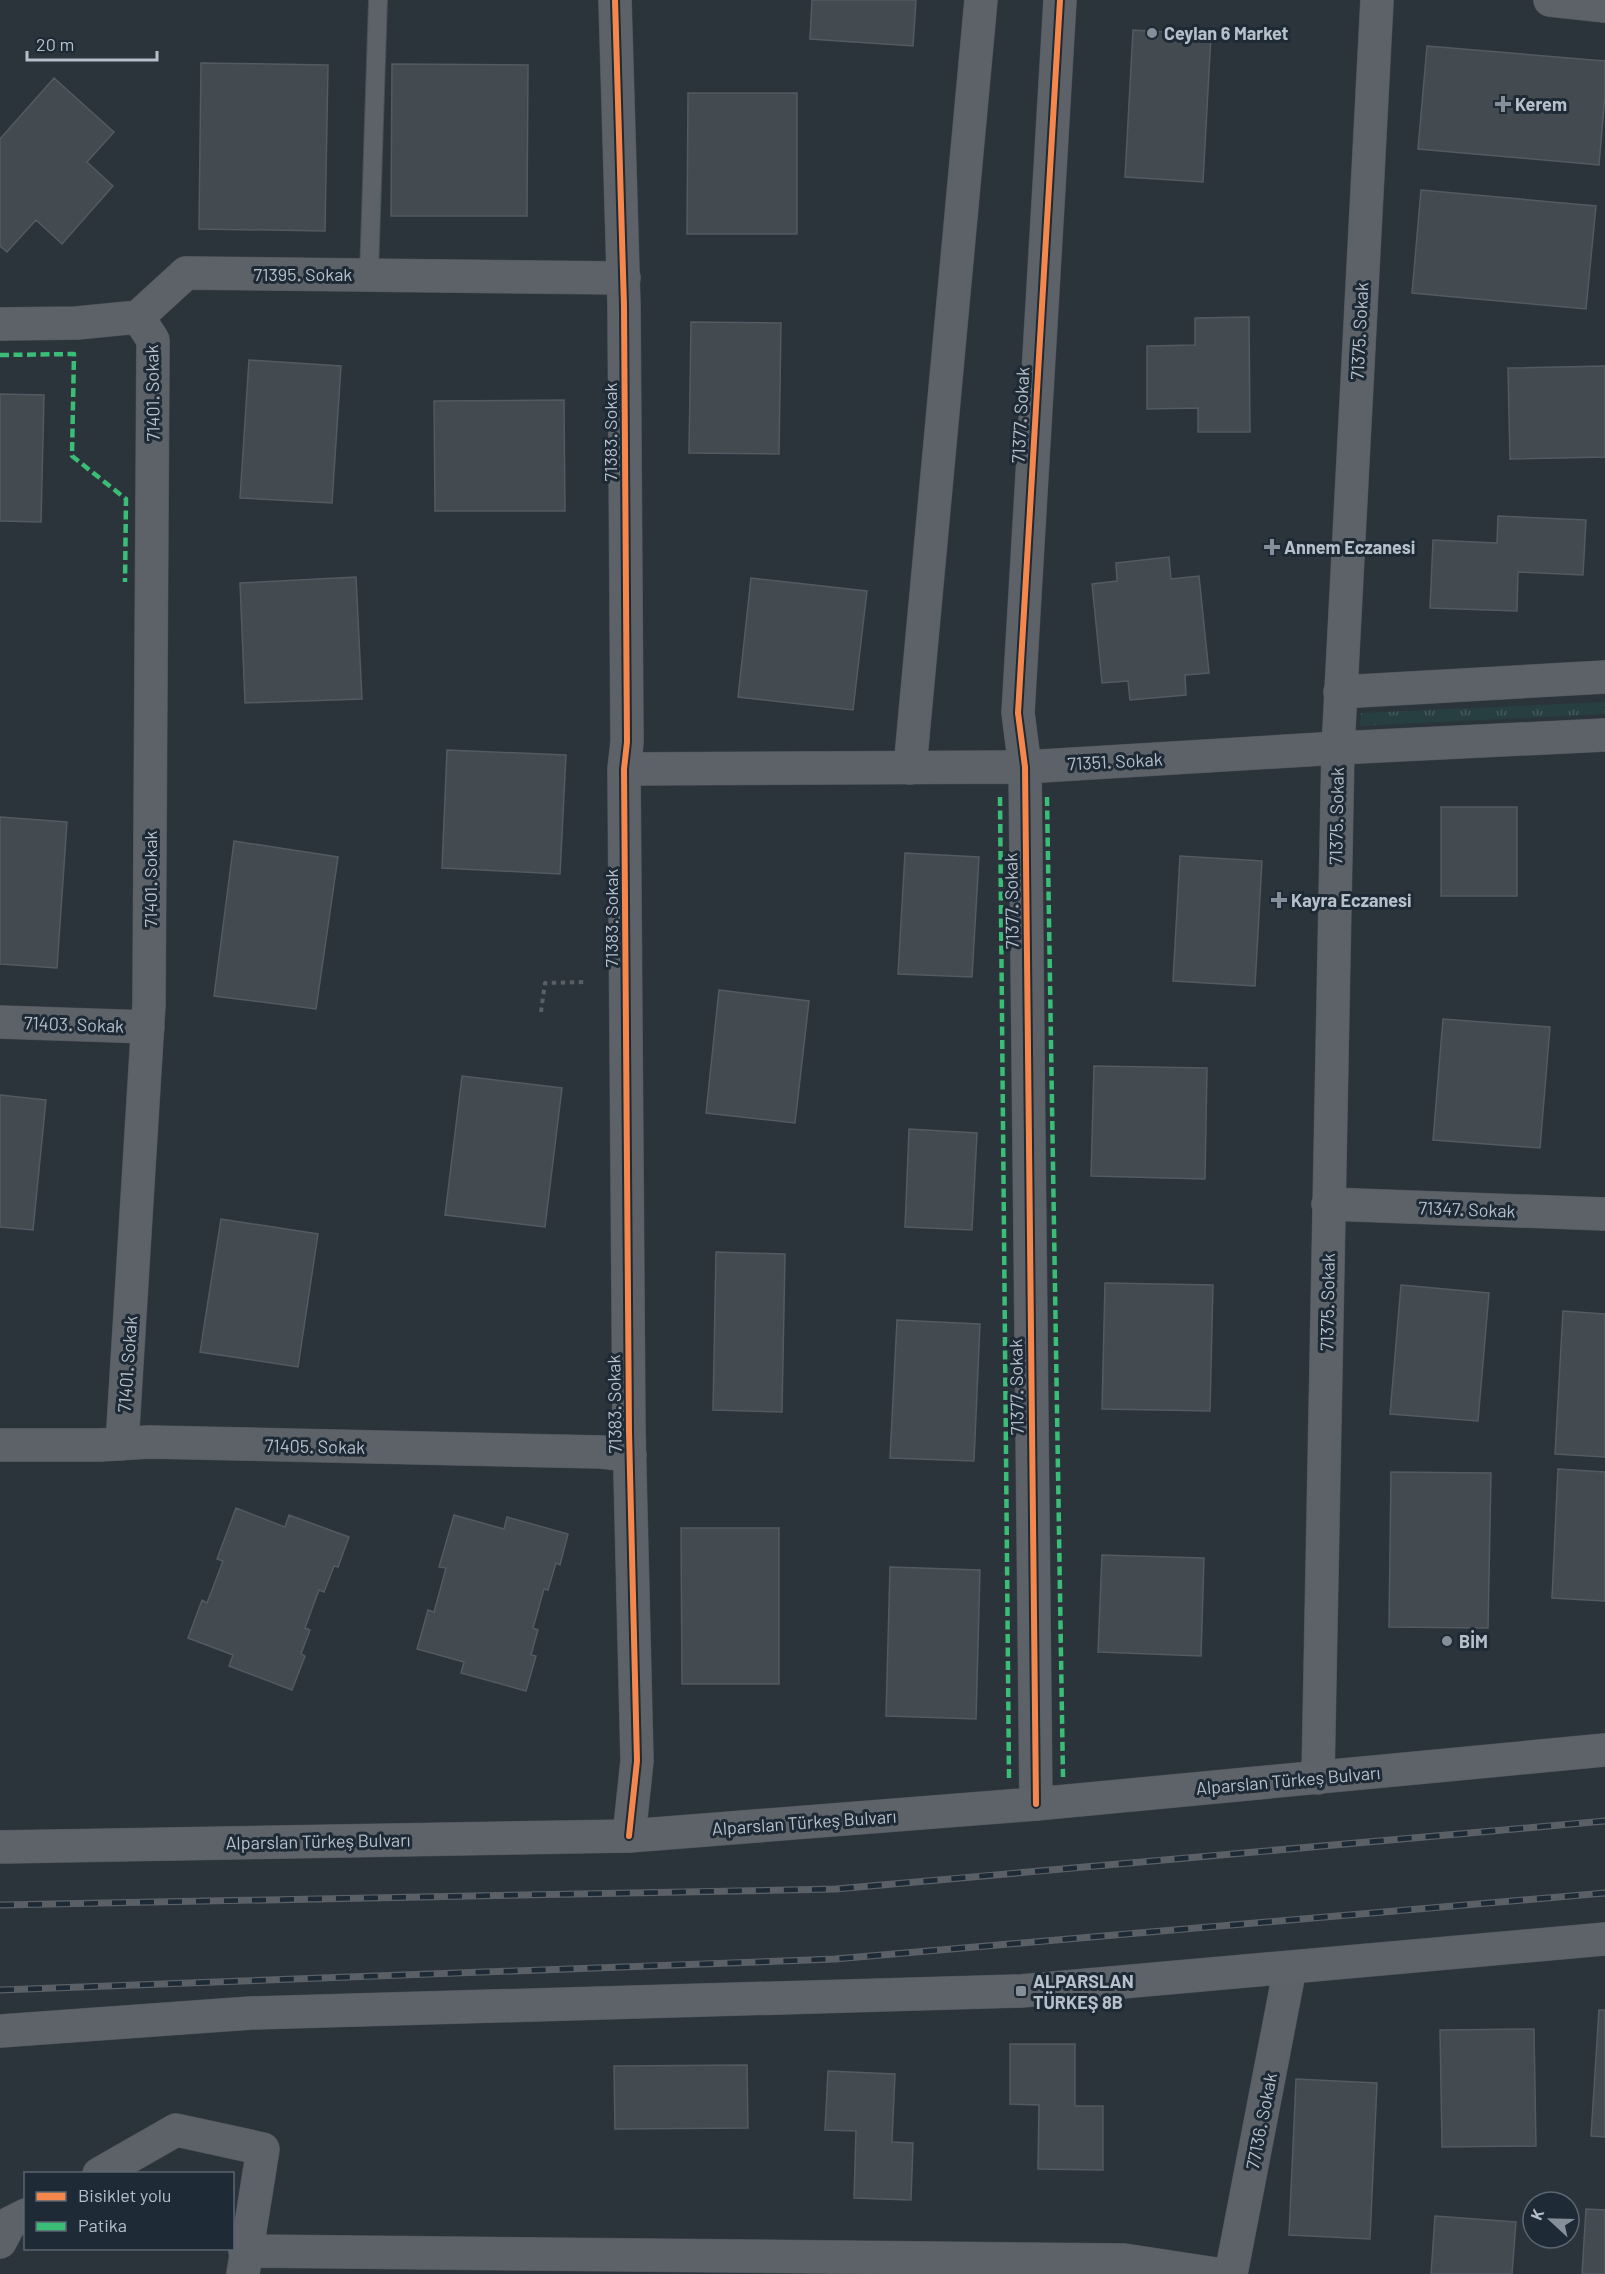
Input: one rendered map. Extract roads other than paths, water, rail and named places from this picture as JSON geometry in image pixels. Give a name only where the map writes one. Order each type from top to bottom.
[{"type":"main road","name":"Alparslan Türkeş Bulvarı","points":[[0,1847],[629,1836],[1036,1804],[1605,1750]]},
{"type":"main road","points":[[0,2031],[251,2013],[1021,1991],[1605,1940]]},
{"type":"street","name":"71383. Sokak","points":[[615,0],[624,278],[627,742],[624,769],[630,1455],[637,1761],[629,1836]]},
{"type":"street","points":[[910,768],[981,0]]},
{"type":"street","name":"71377. Sokak","points":[[1036,1804],[1025,767],[1018,713],[1060,0]]},
{"type":"street","name":"71375. Sokak","points":[[1318,1778],[1338,748],[1377,0]]},
{"type":"street","points":[[1550,0],[1605,6]]},
{"type":"street","name":"71395. Sokak","points":[[138,317],[186,273],[624,278]]},
{"type":"street","points":[[0,324],[77,323],[138,317]]},
{"type":"street","name":"71401. Sokak","points":[[122,1444],[148,1027],[153,340],[138,317]]},
{"type":"street","points":[[1340,692],[1605,677]]},
{"type":"street","name":"71351. Sokak","points":[[624,769],[1025,767],[1605,735]]},
{"type":"street","name":"71403. Sokak","points":[[0,1022],[148,1027]]},
{"type":"street","name":"71347. Sokak","points":[[1328,1204],[1605,1214]]},
{"type":"street","name":"71405. Sokak","points":[[0,1445],[161,1443],[601,1452],[630,1455]]},
{"type":"street","name":"77136. Sokak","points":[[1231,2274],[1290,1968]]},
{"type":"street","points":[[102,2172],[176,2130],[263,2149],[239,2266],[1124,2260],[1216,2274]]},
{"type":"street","points":[[0,2242],[10,2223],[24,2216]]},
{"type":"lane","points":[[369,274],[378,0]]},
{"type":"railway","points":[[0,1905],[836,1889],[1605,1821]]},
{"type":"railway","points":[[0,1990],[835,1959],[1605,1893]]},
{"type":"place","name":"Ceylan 6 Market","points":[[1152,33]]},
{"type":"place","name":"Kerem","points":[[1503,104]]},
{"type":"place","name":"Annem Eczanesi","points":[[1272,547]]},
{"type":"place","name":"Kayra Eczanesi","points":[[1279,900]]},
{"type":"place","name":"BİM","points":[[1447,1641]]},
{"type":"place","name":"ALPARSLAN TÜRKEŞ 8B","points":[[1021,1991]]}]
